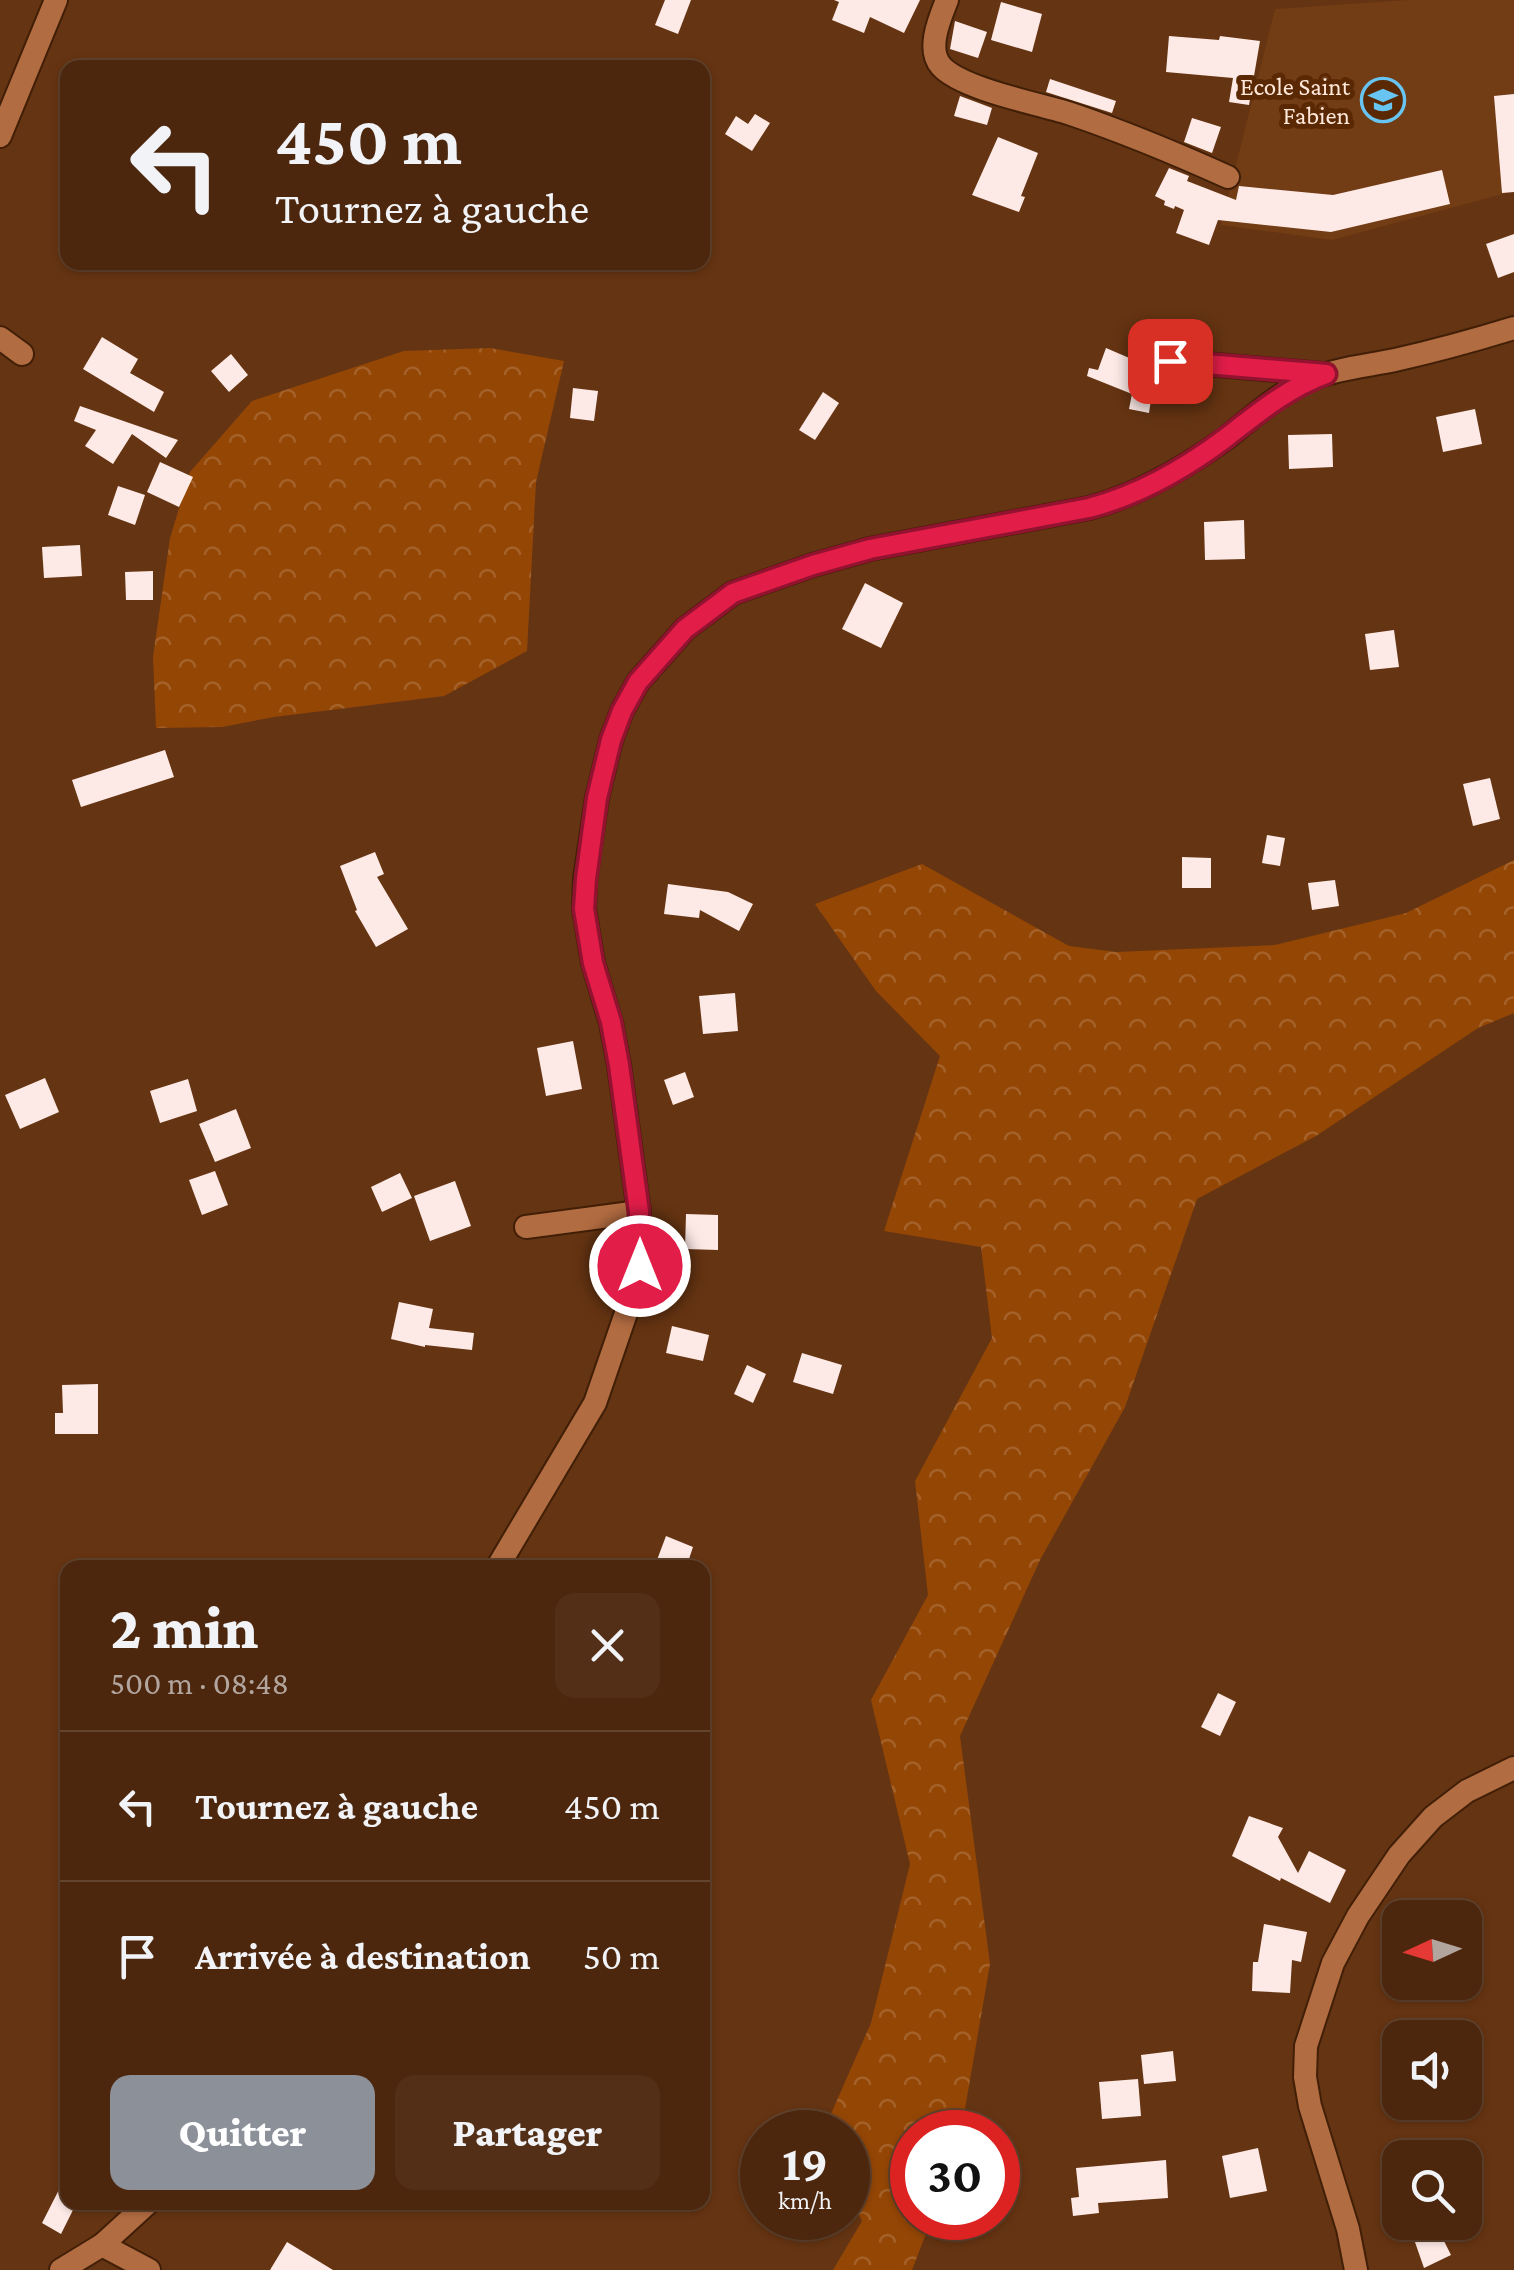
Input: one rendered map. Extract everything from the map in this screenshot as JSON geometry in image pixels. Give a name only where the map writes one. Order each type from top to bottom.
[{"type":"street","points":[[0,136],[56,0]]},
{"type":"street","points":[[946,0],[934,48],[940,64],[958,78],[1119,132],[1228,177]]},
{"type":"street","points":[[502,1560],[595,1404],[640,1266],[639,1212],[619,1065],[593,963],[584,909],[597,798],[611,740],[638,682],[685,629],[733,593],[870,549],[1120,499],[1172,473],[1285,393],[1326,374],[1514,328]]},
{"type":"street","points":[[0,338],[22,354]]},
{"type":"street","points":[[1170,361],[1326,374]]},
{"type":"street","points":[[526,1226],[639,1212]]},
{"type":"street","points":[[1356,2270],[1348,2229],[1319,2142],[1305,2077],[1306,2046],[1314,2020],[1334,1963],[1358,1916],[1399,1855],[1434,1816],[1468,1791],[1514,1768]]},
{"type":"street","points":[[61,2270],[102,2244],[141,2210]]},
{"type":"street","points":[[102,2244],[149,2270]]},
{"type":"shaded area","name":"Ecole Saint Fabien","points":[[1408,0],[1514,0],[1514,191],[1332,240],[1221,225],[1275,9]]},
{"type":"green space","points":[[490,348],[564,361],[536,482],[527,651],[444,696],[222,727],[156,728],[153,657],[170,538],[190,472],[252,401],[404,351]]},
{"type":"green space","points":[[1514,860],[1514,1013],[1478,1028],[1316,1136],[1197,1199],[1125,1407],[1040,1560],[960,1736],[990,1964],[965,2110],[890,2110],[890,2240],[924,2240],[912,2270],[833,2270],[851,2240],[870,2240],[870,2110],[833,2110],[871,2023],[910,1864],[871,1700],[928,1595],[915,1481],[992,1338],[981,1247],[884,1231],[940,1056],[876,991],[815,904],[922,864],[1069,946],[1116,952],[1275,945],[1406,913]]},
{"type":"building","points":[[665,0],[691,0],[678,34],[655,25]]},
{"type":"building","points":[[834,0],[920,0],[904,33],[870,17],[864,33],[832,20],[839,2]]},
{"type":"building","points":[[1001,2],[1042,14],[1032,52],[991,40]]},
{"type":"building","points":[[955,21],[987,32],[978,58],[950,49]]},
{"type":"building","points":[[1169,36],[1260,41],[1249,105],[1229,102],[1233,78],[1166,72]]},
{"type":"building","points":[[1050,79],[1116,101],[1112,113],[1046,92]]},
{"type":"building","points":[[1514,94],[1514,192],[1502,193],[1494,96]]},
{"type":"building","points":[[960,96],[992,108],[987,125],[954,116]]},
{"type":"building","points":[[755,114],[770,123],[752,151],[725,134],[736,116],[748,124]]},
{"type":"building","points":[[1192,118],[1221,127],[1212,153],[1184,142]]},
{"type":"building","points":[[998,137],[1038,153],[1021,196],[1025,197],[1019,212],[972,195]]},
{"type":"building","points":[[1169,168],[1189,176],[1187,181],[1236,200],[1239,186],[1333,195],[1442,170],[1450,204],[1331,232],[1218,220],[1209,245],[1176,233],[1184,210],[1164,205],[1165,201],[1155,196]]},
{"type":"building","points":[[1514,234],[1514,272],[1498,278],[1486,244]]},
{"type":"building","points":[[102,337],[138,359],[130,373],[164,392],[154,412],[83,369]]},
{"type":"building","points":[[1106,348],[1134,360],[1128,375],[1154,380],[1149,413],[1129,409],[1132,394],[1087,376],[1089,368],[1098,370]]},
{"type":"building","points":[[231,354],[248,375],[229,392],[211,371]]},
{"type":"building","points":[[573,388],[598,391],[594,421],[570,418]]},
{"type":"building","points":[[823,392],[839,403],[815,440],[799,430]]},
{"type":"building","points":[[80,406],[178,440],[166,458],[132,434],[113,464],[85,446],[96,430],[74,421]]},
{"type":"building","points":[[1475,409],[1482,444],[1443,452],[1436,417]]},
{"type":"building","points":[[1332,434],[1333,467],[1289,469],[1288,435]]},
{"type":"building","points":[[160,462],[193,477],[179,507],[147,492]]},
{"type":"building","points":[[118,486],[145,495],[135,525],[108,515]]},
{"type":"building","points":[[1244,520],[1245,559],[1205,560],[1204,522]]},
{"type":"building","points":[[80,545],[82,576],[44,578],[42,547]]},
{"type":"building","points":[[153,571],[153,600],[126,600],[125,572]]},
{"type":"building","points":[[865,583],[903,603],[881,648],[842,629]]},
{"type":"building","points":[[1394,630],[1399,667],[1370,670],[1365,634]]},
{"type":"building","points":[[165,750],[174,777],[81,807],[72,780]]},
{"type":"building","points":[[1490,778],[1500,819],[1473,826],[1463,784]]},
{"type":"building","points":[[1267,835],[1285,838],[1280,866],[1262,863]]},
{"type":"building","points":[[375,852],[384,874],[377,877],[408,929],[376,947],[355,911],[340,866]]},
{"type":"building","points":[[1182,857],[1211,858],[1211,888],[1182,888]]},
{"type":"building","points":[[1335,880],[1339,906],[1312,910],[1308,883]]},
{"type":"building","points":[[668,884],[728,892],[753,904],[739,931],[700,910],[699,918],[664,914]]},
{"type":"building","points":[[735,993],[738,1031],[703,1034],[699,996]]},
{"type":"building","points":[[573,1041],[582,1089],[546,1096],[537,1048]]},
{"type":"building","points":[[685,1072],[694,1097],[673,1105],[664,1080]]},
{"type":"building","points":[[45,1078],[59,1112],[20,1129],[5,1095]]},
{"type":"building","points":[[188,1079],[197,1111],[160,1123],[150,1091]]},
{"type":"building","points":[[236,1109],[251,1148],[215,1162],[199,1124]]},
{"type":"building","points":[[215,1171],[228,1205],[202,1215],[189,1180]]},
{"type":"building","points":[[400,1173],[412,1198],[382,1212],[371,1187]]},
{"type":"building","points":[[455,1181],[471,1226],[430,1241],[414,1196]]},
{"type":"building","points":[[686,1214],[718,1215],[718,1250],[685,1249]]},
{"type":"building","points":[[399,1302],[433,1309],[429,1328],[474,1333],[472,1350],[425,1347],[391,1339]]},
{"type":"building","points":[[672,1326],[709,1335],[703,1361],[666,1353]]},
{"type":"building","points":[[802,1353],[842,1365],[833,1394],[793,1382]]},
{"type":"building","points":[[747,1365],[766,1374],[753,1403],[734,1394]]},
{"type":"building","points":[[98,1384],[98,1434],[55,1434],[55,1413],[63,1413],[62,1385]]},
{"type":"building","points":[[666,1536],[693,1547],[689,1560],[657,1560]]},
{"type":"building","points":[[1218,1693],[1236,1702],[1220,1736],[1201,1727]]},
{"type":"building","points":[[1249,1816],[1283,1828],[1278,1837],[1298,1873],[1309,1851],[1346,1870],[1330,1903],[1232,1856]]},
{"type":"building","points":[[1264,1924],[1307,1932],[1301,1962],[1292,1960],[1290,1993],[1252,1991],[1253,1962],[1258,1962]]},
{"type":"building","points":[[1173,2051],[1176,2081],[1144,2084],[1141,2055]]},
{"type":"building","points":[[1138,2079],[1141,2116],[1102,2119],[1099,2082]]},
{"type":"building","points":[[1258,2148],[1267,2191],[1230,2198],[1222,2156]]},
{"type":"building","points":[[1166,2160],[1168,2198],[1098,2203],[1099,2213],[1073,2216],[1071,2198],[1079,2197],[1076,2168]]},
{"type":"building","points":[[60,2188],[60,2210],[73,2210],[61,2234],[42,2223]]},
{"type":"building","points":[[1414,2240],[1444,2240],[1451,2255],[1424,2268]]},
{"type":"building","points":[[287,2242],[333,2270],[270,2270]]},
{"type":"place","name":"Ecole Saint Fabien","points":[[1383,100]]},
{"type":"route","points":[[640,1266],[639,1212],[619,1065],[593,963],[584,909],[597,798],[611,740],[638,682],[685,629],[733,593],[870,549],[1120,499],[1197,458],[1285,393],[1326,374],[1170,361]]}]
